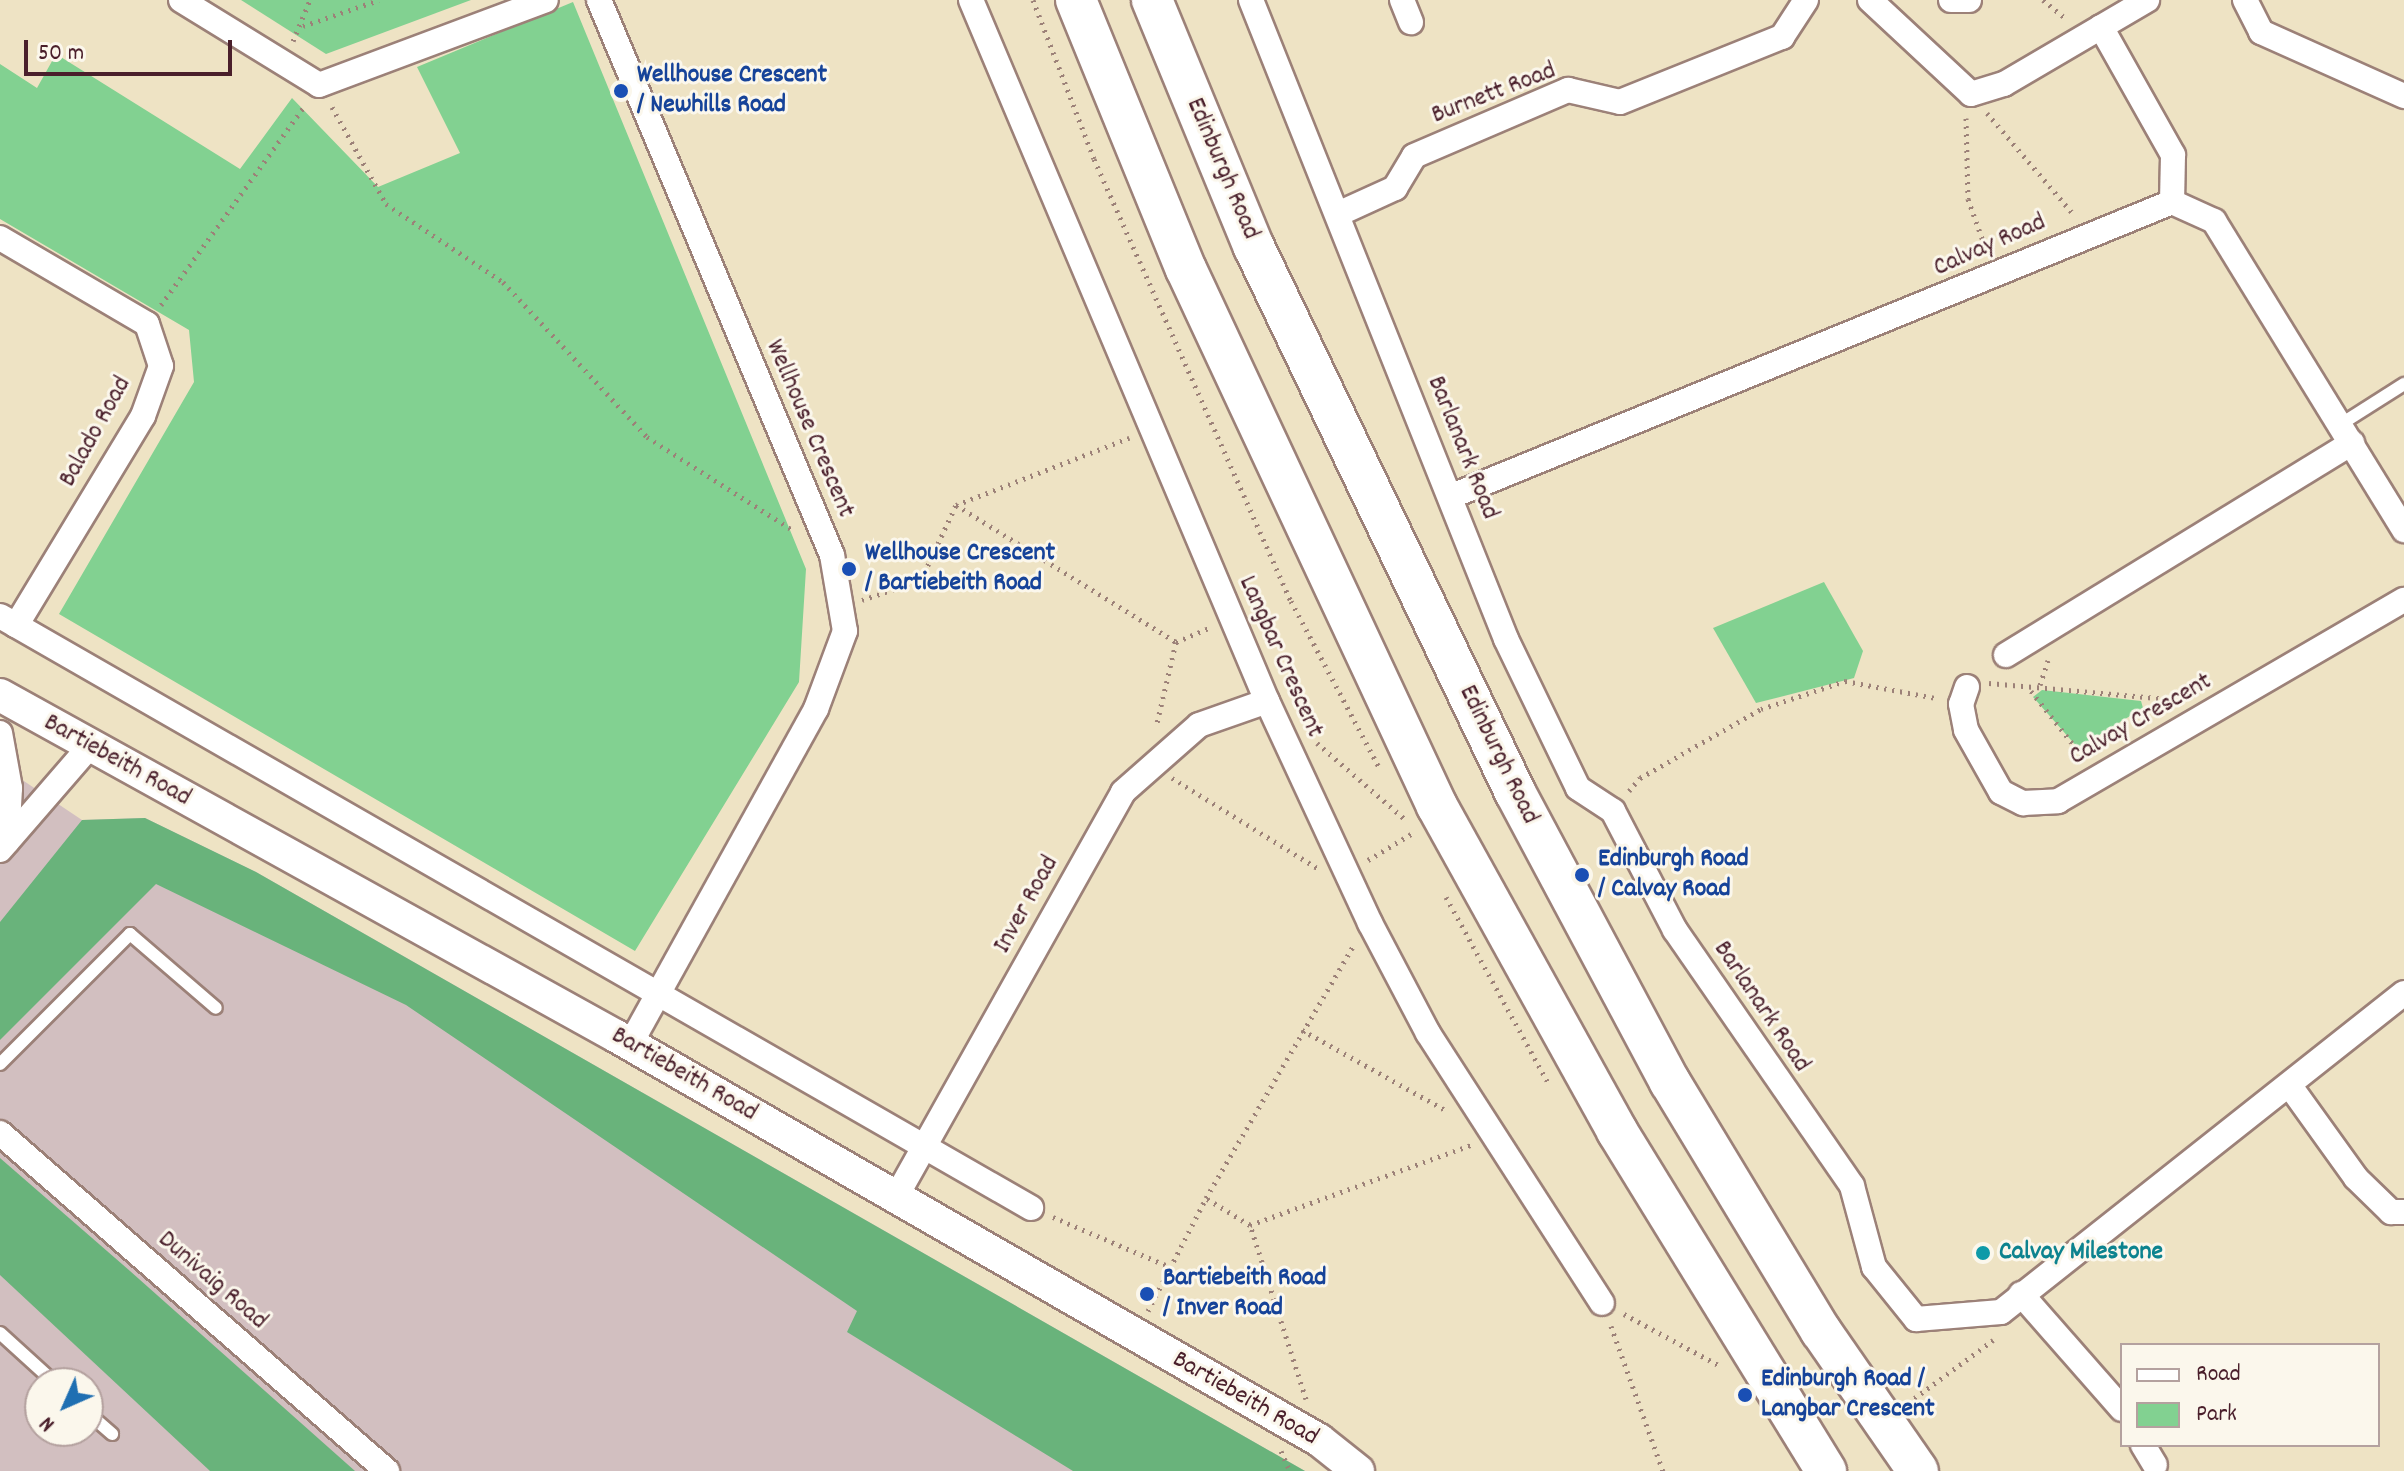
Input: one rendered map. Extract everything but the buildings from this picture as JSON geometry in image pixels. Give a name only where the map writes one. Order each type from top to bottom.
[{"type":"main road","points":[[1076,0],[1186,269],[1437,806],[1722,1310],[1826,1471]]},
{"type":"main road","name":"Edinburgh Road","points":[[1152,0],[1254,247],[1515,792],[1670,1082],[1883,1421],[1918,1471]]},
{"type":"street","points":[[183,1],[319,85],[546,0]]},
{"type":"street","name":"Wellhouse Crescent","points":[[599,0],[832,555],[845,631],[816,709],[630,1044]]},
{"type":"street","name":"Langbar Crescent","points":[[971,0],[1267,701],[1370,923],[1494,1137],[1602,1303]]},
{"type":"street","name":"Barlanark Road","points":[[1251,0],[1452,496],[1506,639],[1578,788],[1613,811],[1675,930],[1852,1186],[1874,1267],[1916,1319],[2001,1312]]},
{"type":"street","name":"Burnett Road","points":[[1338,214],[1395,188],[1414,156],[1568,90],[1620,102],[1782,37],[1806,0]]},
{"type":"street","points":[[1870,0],[1971,94],[2004,84],[2147,0]]},
{"type":"street","points":[[1951,0],[1969,0]]},
{"type":"street","points":[[2245,0],[2261,32],[2404,96]]},
{"type":"street","points":[[2101,27],[2173,155],[2172,202],[2214,221],[2404,530]]},
{"type":"street","name":"Calvay Road","points":[[1452,496],[1996,276],[2088,232],[2172,202]]},
{"type":"street","points":[[0,238],[147,324]]},
{"type":"street","name":"Balado Road","points":[[8,621],[143,416],[161,366],[147,324]]},
{"type":"street","points":[[2006,655],[2347,433]]},
{"type":"street","name":"Calvay Crescent","points":[[1969,690],[1966,730],[2001,792],[2023,803],[2058,801],[2404,600]]},
{"type":"street","points":[[8,621],[656,996],[1031,1208]]},
{"type":"street","name":"Bartiebeith Road","points":[[0,695],[630,1044],[1319,1440],[1358,1471]]},
{"type":"street","name":"Inver Road","points":[[896,1197],[1123,792],[1148,763],[1199,725],[1267,701]]},
{"type":"street","points":[[0,733],[10,788],[4,846]]},
{"type":"street","points":[[4,846],[90,746]]},
{"type":"street","points":[[2001,1312],[2404,993]]},
{"type":"street","points":[[2290,1086],[2356,1178],[2391,1212],[2404,1212]]},
{"type":"street","name":"Dunivaig Road","points":[[0,1133],[387,1471]]},
{"type":"street","points":[[2021,1294],[2120,1407]]},
{"type":"lane","points":[[2347,433],[2404,384]]},
{"type":"lane","points":[[0,1064],[130,934],[216,1008]]},
{"type":"lane","points":[[0,1333],[37,1367]]},
{"type":"lane","points":[[104,1427],[112,1434]]},
{"type":"path","points":[[279,62],[303,26],[310,0]]},
{"type":"path","points":[[303,26],[379,0]]},
{"type":"path","points":[[1033,0],[1094,159],[1291,601],[1385,779]]},
{"type":"path","points":[[147,324],[319,85],[386,204],[503,282],[647,437],[832,555]]},
{"type":"path","points":[[1971,94],[2088,232]]},
{"type":"path","points":[[1971,94],[1963,132],[1968,199],[1996,276]]},
{"type":"path","points":[[841,607],[921,580],[956,505],[1152,429]]},
{"type":"path","points":[[956,505],[1176,642]]},
{"type":"path","points":[[1176,642],[1233,619]]},
{"type":"path","points":[[1176,642],[1148,763],[1351,882],[1413,833]]},
{"type":"path","points":[[1613,811],[1640,778],[1761,709],[1845,681],[1969,690],[2031,691],[2040,685],[2202,702],[2211,712]]},
{"type":"path","points":[[2031,691],[2096,777]]},
{"type":"path","points":[[1392,793],[1407,821]]},
{"type":"path","points":[[1135,1335],[1206,1198],[1302,1030],[1370,923]]},
{"type":"path","points":[[1302,1030],[1494,1137]]},
{"type":"path","points":[[1250,1225],[1494,1137]]},
{"type":"path","points":[[1206,1198],[1250,1225],[1319,1440]]},
{"type":"path","points":[[1031,1208],[1170,1267]]},
{"type":"path","points":[[1602,1303],[1722,1367]]},
{"type":"path","points":[[1602,1303],[1663,1471]]},
{"type":"path","points":[[1883,1421],[2009,1328],[2001,1312]]},
{"type":"shaded area","points":[[0,765],[82,820],[145,818],[256,872],[1305,1471],[0,1471]]},
{"type":"green space","points":[[241,0],[471,0],[326,54]]},
{"type":"green space","points":[[573,2],[806,569],[799,682],[635,951],[59,614],[194,382],[189,330],[0,219],[0,64],[37,88],[56,54],[240,169],[292,98],[378,187],[460,153],[417,67]]},
{"type":"green space","points":[[1824,582],[1863,651],[1854,678],[1756,703],[1713,628]]},
{"type":"green space","points":[[2042,690],[2141,701],[2143,708],[2078,748],[2033,697]]},
{"type":"green space","points":[[145,818],[256,872],[1305,1471],[1073,1471],[847,1332],[857,1311],[406,1005],[156,884],[0,1040],[0,922],[82,820]]},
{"type":"green space","points":[[0,1158],[355,1471],[210,1471],[104,1372],[104,1367],[99,1367],[0,1275]]},
{"type":"place","name":"Wellhouse Crescent / Newhills Road","points":[[621,91]]},
{"type":"place","name":"Wellhouse Crescent / Bartiebeith Road","points":[[849,569]]},
{"type":"place","name":"Edinburgh Road / Calvay Road","points":[[1582,875]]},
{"type":"place","name":"Calvay Milestone","points":[[1983,1253]]},
{"type":"place","name":"Bartiebeith Road / Inver Road","points":[[1147,1294]]},
{"type":"place","name":"Edinburgh Road / Langbar Crescent","points":[[1745,1395]]}]
